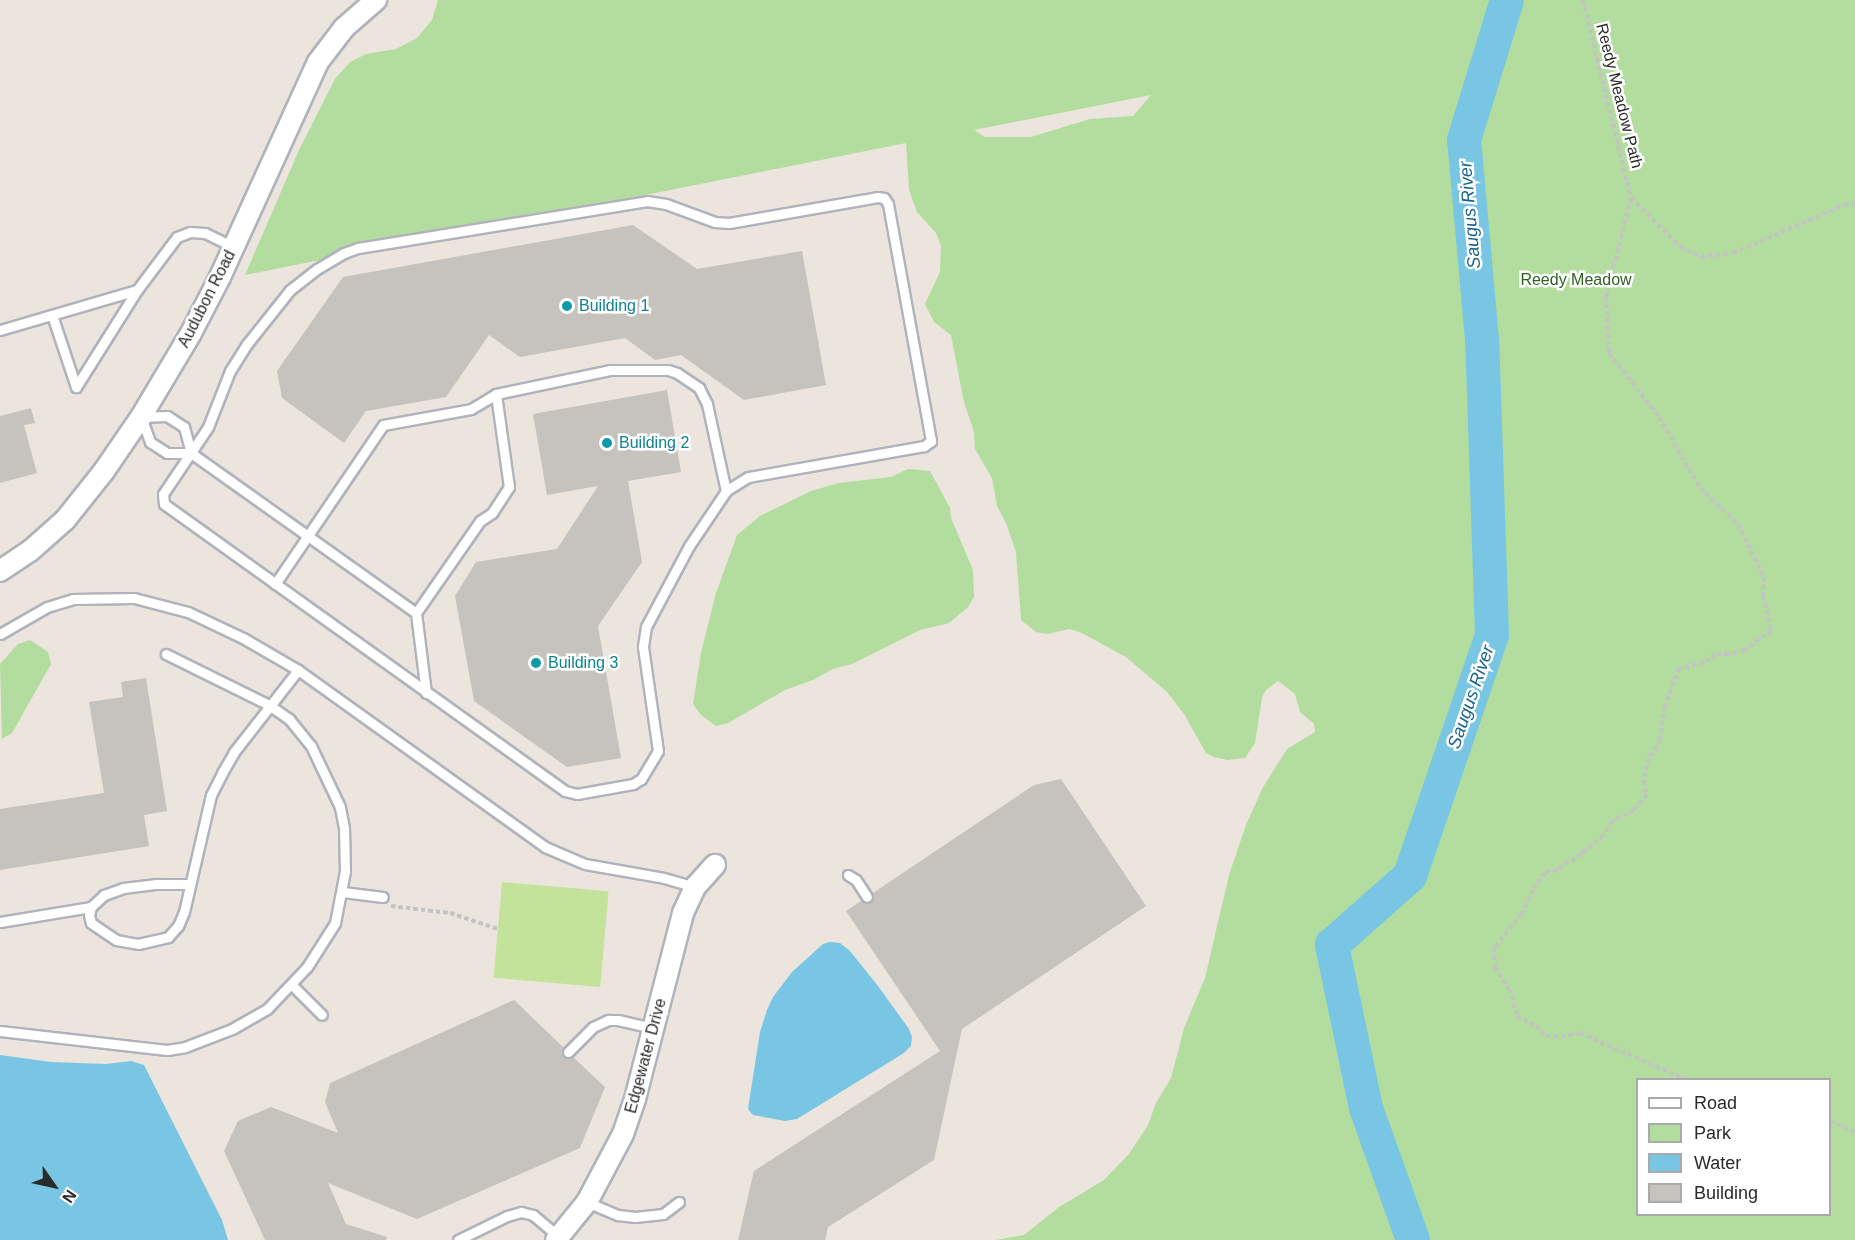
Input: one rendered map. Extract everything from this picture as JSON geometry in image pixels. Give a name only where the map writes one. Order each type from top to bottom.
[{"type":"street","name":"Audubon Road","points":[[0,571],[30,551],[66,520],[104,471],[141,417],[191,333],[234,247],[318,62],[344,28],[376,0]]},
{"type":"street","name":"Edgewater Drive","points":[[558,1238],[587,1202],[615,1152],[630,1117],[683,913],[695,887],[715,865]]},
{"type":"lane","points":[[878,197],[884,198],[888,204],[931,441],[924,446],[748,477],[726,491],[693,540],[646,627],[643,647],[658,751],[637,783],[579,793],[567,792],[426,693],[164,504],[163,494],[213,417],[230,371],[265,319],[304,279],[331,260],[357,248],[647,201],[661,203],[710,220],[729,223],[878,197]]},
{"type":"lane","points":[[52,315],[76,387],[137,290],[177,237],[190,232],[205,233],[234,247]]},
{"type":"lane","points":[[0,330],[137,290]]},
{"type":"lane","points":[[275,584],[383,425],[471,409],[496,394],[610,370],[668,370],[677,373],[699,388],[707,404],[726,491]]},
{"type":"lane","points":[[426,693],[416,613],[480,521],[492,513],[508,489],[510,479],[496,394]]},
{"type":"lane","points":[[191,453],[184,427],[167,417],[141,417],[150,442],[167,453],[191,453],[416,613]]},
{"type":"lane","points":[[0,634],[29,615],[62,602],[93,598],[134,598],[188,612],[243,638],[298,670],[545,847],[585,864],[664,878],[695,887]]},
{"type":"lane","points":[[0,1030],[167,1050],[184,1047],[232,1029],[267,1009],[292,985],[328,937],[335,923],[343,892],[346,851],[340,807],[319,759],[289,719],[269,705],[166,654]]},
{"type":"lane","points":[[190,884],[157,884],[123,888],[104,895],[91,907],[89,915],[91,923],[106,935],[128,943],[159,941],[168,937],[178,926],[190,884],[211,795],[234,752],[298,670]]},
{"type":"lane","points":[[848,875],[856,880],[867,897]]},
{"type":"lane","points":[[343,892],[382,901]]},
{"type":"lane","points":[[0,922],[91,907]]},
{"type":"lane","points":[[292,985],[322,1015]]},
{"type":"lane","points":[[568,1052],[593,1027],[608,1020],[654,1028]]},
{"type":"lane","points":[[587,1202],[618,1215],[634,1217],[663,1214],[679,1202]]},
{"type":"lane","points":[[458,1240],[507,1216],[521,1212],[533,1215],[558,1238]]},
{"type":"path","name":"Reedy Meadow Path","points":[[1583,0],[1631,198],[1606,296],[1610,353],[1659,417],[1700,488],[1738,524],[1764,577],[1763,596],[1771,630],[1745,650],[1716,654],[1704,663],[1679,668],[1665,706],[1660,739],[1649,758],[1643,781],[1647,795],[1634,810],[1612,821],[1603,836],[1581,854],[1557,870],[1545,873],[1533,890],[1522,914],[1494,948],[1495,967],[1509,989],[1517,1016],[1536,1026],[1546,1036],[1561,1037],[1580,1033],[1683,1078]]},
{"type":"path","points":[[1631,198],[1680,247],[1701,257],[1733,253],[1844,205],[1855,203]]},
{"type":"path","points":[[382,901],[450,913],[498,929]]},
{"type":"path","points":[[1831,1121],[1855,1132]]},
{"type":"green space","name":"Reedy Meadow","points":[[438,0],[1855,0],[1855,1240],[996,1240],[1024,1235],[1059,1207],[1104,1180],[1129,1154],[1148,1125],[1156,1103],[1171,1078],[1184,1028],[1205,978],[1229,875],[1246,825],[1262,789],[1287,749],[1315,732],[1314,724],[1300,712],[1295,694],[1278,681],[1266,690],[1262,697],[1255,743],[1245,758],[1228,760],[1214,757],[1206,753],[1184,714],[1167,692],[1126,657],[1080,632],[1069,629],[1048,634],[1036,632],[1021,620],[1016,552],[1006,523],[997,506],[992,478],[975,449],[974,432],[964,402],[951,335],[934,322],[925,304],[940,272],[941,246],[936,233],[917,212],[909,190],[906,143],[245,275],[299,150],[335,79],[350,62],[366,54],[396,49],[417,38],[432,20]],"holes":[[[1151,95],[1133,116],[1090,119],[1031,137],[985,137],[974,130]]]},
{"type":"green space","points":[[908,469],[930,471],[950,508],[951,518],[973,570],[974,597],[968,607],[949,623],[920,630],[852,664],[833,669],[813,680],[785,690],[728,723],[716,726],[701,715],[693,704],[701,653],[716,593],[737,535],[760,516],[811,491],[839,483],[891,477]]},
{"type":"green space","points":[[30,640],[48,652],[51,664],[12,733],[2,739],[0,664],[18,644]]},
{"type":"green space","points":[[502,882],[609,891],[600,987],[494,978]]},
{"type":"water","points":[[840,943],[850,951],[878,986],[909,1029],[912,1037],[911,1046],[904,1053],[797,1119],[785,1121],[753,1115],[748,1109],[760,1032],[767,1010],[773,997],[792,972],[823,944]]},
{"type":"water","points":[[0,1055],[51,1062],[106,1064],[131,1061],[144,1065],[222,1220],[228,1240],[0,1240]]},
{"type":"building","name":"Building 1","points":[[633,225],[697,269],[802,251],[826,385],[744,400],[681,355],[655,360],[625,338],[520,357],[489,335],[446,397],[366,411],[344,443],[282,398],[277,371],[343,277]]},
{"type":"building","name":"Building 3","points":[[667,390],[681,472],[628,481],[642,562],[598,626],[621,758],[567,767],[474,701],[455,596],[476,562],[557,549],[598,486],[547,495],[533,414]]},
{"type":"building","points":[[31,408],[35,423],[24,425],[37,473],[0,483],[0,416]]},
{"type":"building","points":[[146,678],[167,811],[144,815],[149,846],[0,870],[0,809],[104,793],[89,702],[123,697],[121,682]]},
{"type":"building","points":[[1061,779],[1146,906],[962,1029],[934,1160],[828,1227],[825,1240],[738,1240],[754,1171],[940,1051],[846,911],[861,901],[867,904],[871,902],[873,893],[1034,785]]},
{"type":"building","points":[[514,1000],[563,1047],[564,1057],[573,1057],[605,1087],[580,1148],[417,1219],[328,1183],[346,1224],[387,1237],[386,1240],[265,1240],[224,1151],[238,1121],[271,1107],[338,1133],[325,1102],[330,1083]]},
{"type":"waterway","name":"Saugus River","points":[[1413,1240],[1366,1108],[1332,945],[1410,876],[1492,635],[1482,340],[1464,140],[1507,0]]},
{"type":"place","name":"Building 1","points":[[567,306]]},
{"type":"place","name":"Building 2","points":[[607,443]]},
{"type":"place","name":"Building 3","points":[[536,663]]}]
